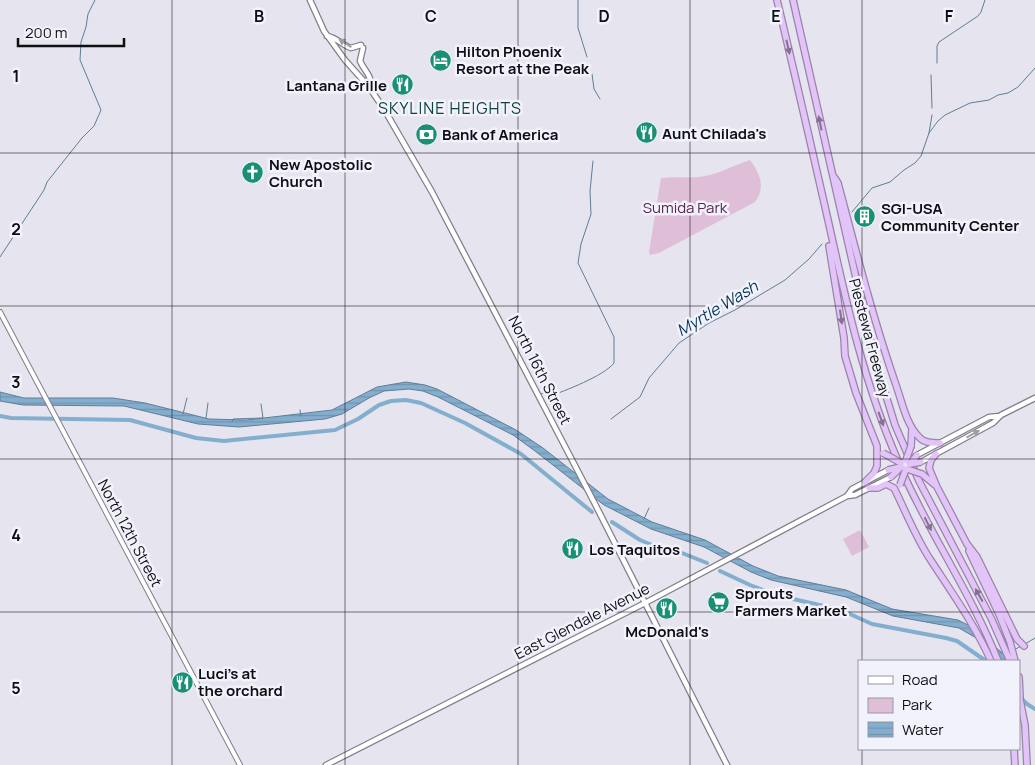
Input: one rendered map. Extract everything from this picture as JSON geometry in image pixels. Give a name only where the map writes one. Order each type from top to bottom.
[{"type":"highway","name":"Piestewa Freeway","points":[[777,0],[845,298],[868,383],[878,412],[912,491],[986,632],[998,660]]},
{"type":"highway","name":"Piestewa Freeway","points":[[793,0],[873,352],[896,424],[920,481],[1001,639],[1010,660]]},
{"type":"highway","points":[[831,171],[838,183],[880,338],[912,427],[917,436],[923,441],[940,443]]},
{"type":"highway","points":[[818,178],[820,200],[844,338],[844,356],[856,393],[877,446],[883,453],[922,474],[937,487]]},
{"type":"highway","points":[[900,500],[900,485],[911,446],[912,427]]},
{"type":"highway","points":[[865,482],[877,466],[877,446]]},
{"type":"highway","points":[[936,454],[930,460],[929,465],[937,487],[967,544],[976,557],[1017,639],[1024,646]]},
{"type":"highway","points":[[892,476],[917,455]]},
{"type":"highway","points":[[888,470],[921,462]]},
{"type":"highway","points":[[869,488],[890,485],[894,488],[909,522],[974,626],[991,660]]},
{"type":"highway","points":[[967,544],[972,559],[999,614],[1015,660]]},
{"type":"highway","points":[[1020,690],[1021,702]]},
{"type":"highway","points":[[1020,698],[1024,718],[1027,765]]},
{"type":"highway","points":[[1014,750],[1015,765]]},
{"type":"main road","name":"North 16th Street","points":[[310,0],[328,36],[370,89],[395,127],[460,244],[596,505],[727,765]]},
{"type":"main road","points":[[328,36],[337,38],[351,48],[362,46],[360,61],[370,75],[372,82],[370,89]]},
{"type":"main road","points":[[917,455],[989,417],[1001,415],[1035,398]]},
{"type":"main road","points":[[921,462],[993,423],[1001,415]]},
{"type":"main road","name":"East Glendale Avenue","points":[[326,765],[645,603],[847,496],[852,489],[888,470]]},
{"type":"main road","name":"East Glendale Avenue","points":[[847,496],[856,496],[892,476]]},
{"type":"street","name":"North 12th Street","points":[[0,312],[240,765]]},
{"type":"green space","name":"Sumida Park","points":[[750,160],[757,170],[761,186],[755,202],[659,253],[650,255],[661,178],[705,176]]},
{"type":"green space","points":[[860,530],[869,547],[852,556],[843,539]]},
{"type":"water","points":[[406,382],[437,389],[516,430],[543,448],[608,499],[652,522],[705,540],[753,566],[778,576],[846,590],[892,609],[958,620],[970,626],[1011,660],[1000,660],[978,639],[959,628],[893,616],[846,597],[771,580],[751,572],[704,547],[651,529],[604,505],[513,435],[423,391],[409,389],[384,391],[342,414],[325,419],[239,427],[198,424],[124,406],[23,405],[0,401],[0,392],[24,398],[113,398],[145,403],[209,419],[247,420],[332,410],[377,387]]},
{"type":"waterway","points":[[0,257],[44,190],[47,182],[94,126],[101,110],[80,60],[81,42],[88,14],[95,0]]},
{"type":"waterway","points":[[578,0],[578,28],[587,57]]},
{"type":"waterway","points":[[937,63],[937,46],[939,42],[978,16],[985,0]]},
{"type":"waterway","name":"Myrtle Wash","points":[[852,212],[872,188],[890,182],[915,163],[921,156],[929,133],[945,115],[970,103],[989,100],[998,95],[1008,93],[1018,87],[1035,68]]},
{"type":"waterway","points":[[592,74],[594,89],[600,99]]},
{"type":"waterway","points":[[931,75],[932,108]]},
{"type":"waterway","points":[[929,133],[932,115]]},
{"type":"waterway","points":[[541,394],[544,393],[548,397],[573,387],[602,373],[614,363],[614,337],[578,263],[581,244],[591,214],[590,191],[593,161]]},
{"type":"waterway","name":"Myrtle Wash","points":[[611,419],[640,397],[649,378],[679,343],[709,323],[785,280],[809,259],[822,244]]},
{"type":"waterway","points":[[183,414],[187,398]]},
{"type":"waterway","points":[[0,416],[11,418],[130,420],[196,438],[224,441],[335,430],[358,419],[379,405],[391,401],[406,400],[421,403],[465,423],[521,454],[592,512]]},
{"type":"waterway","points":[[206,418],[208,403]]},
{"type":"waterway","points":[[232,422],[233,419],[263,418],[261,404]]},
{"type":"waterway","points":[[300,410],[301,416]]},
{"type":"waterway","points":[[644,519],[649,508]]},
{"type":"waterway","points":[[612,522],[640,540],[677,551],[707,563]]},
{"type":"waterway","points":[[720,571],[776,595],[841,610],[872,624],[957,641],[985,660]]},
{"type":"waterway","points":[[1025,644],[1035,638]]},
{"type":"waterway","points":[[1014,650],[1021,646]]},
{"type":"waterway","points":[[1020,697],[1035,709]]},
{"type":"place","name":"Hilton Phoenix Resort at the Peak","points":[[440,60]]},
{"type":"place","name":"Lantana Grille","points":[[403,85]]},
{"type":"place","name":"Aunt Chilada's","points":[[646,133]]},
{"type":"place","name":"Bank of America","points":[[426,134]]},
{"type":"place","name":"New Apostolic Church","points":[[253,173]]},
{"type":"place","name":"SGI-USA Community Center","points":[[865,217]]},
{"type":"place","name":"Los Taquitos","points":[[573,549]]},
{"type":"place","name":"Sprouts Farmers Market","points":[[719,602]]},
{"type":"place","name":"McDonald's","points":[[667,608]]},
{"type":"place","name":"Luci’s at the orchard","points":[[182,682]]},
{"type":"district","name":"SKYLINE HEIGHTS","points":[[450,108]]}]
